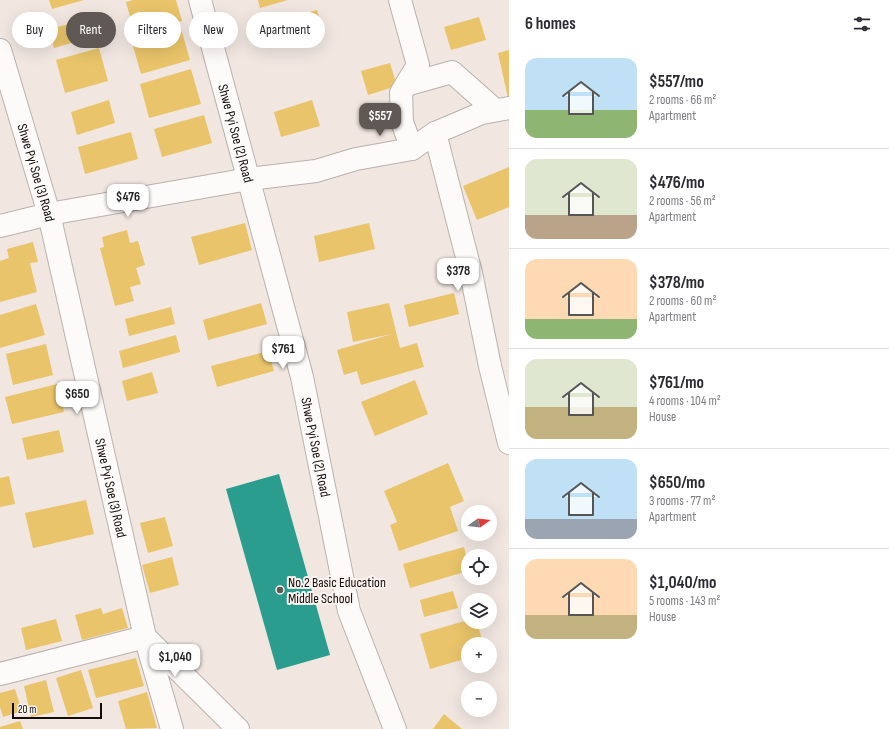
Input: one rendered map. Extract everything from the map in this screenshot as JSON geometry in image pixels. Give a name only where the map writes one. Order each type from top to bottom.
[{"type":"street","name":"Shwe Pyi Soe (2) Road","points":[[200,0],[302,377],[350,611],[395,729]]},
{"type":"street","points":[[400,0],[418,65],[401,93],[402,122],[412,149]]},
{"type":"street","name":"Shwe Pyi Soe (3) Road","points":[[0,50],[49,214],[144,637],[172,729]]},
{"type":"street","points":[[406,85],[452,72],[502,109]]},
{"type":"street","points":[[0,226],[49,214],[249,179],[316,171],[356,159],[412,149],[435,133],[482,113],[502,109]]},
{"type":"street","points":[[435,133],[471,273],[490,366],[509,443]]},
{"type":"street","points":[[0,674],[144,637],[238,729]]},
{"type":"building: Homes","points":[[49,0],[84,0],[52,9]]},
{"type":"building: Homes","points":[[133,0],[176,0],[179,12],[129,12],[126,2]]},
{"type":"building: Homes","points":[[258,0],[288,0],[260,8]]},
{"type":"building: Homes","points":[[479,17],[486,40],[451,50],[444,27]]},
{"type":"building: Homes","points":[[66,25],[66,45],[58,47],[58,27]]},
{"type":"building: Homes","points":[[181,32],[190,60],[141,74],[134,48],[181,48]]},
{"type":"building: Homes","points":[[99,48],[108,81],[65,93],[56,60]]},
{"type":"building: Homes","points":[[509,50],[509,98],[508,98],[498,53]]},
{"type":"building: Homes","points":[[390,63],[397,86],[368,95],[361,71]]},
{"type":"building: Homes","points":[[191,69],[201,104],[149,118],[140,84]]},
{"type":"building: Homes","points":[[109,100],[115,123],[77,135],[71,112]]},
{"type":"building: Homes","points":[[312,100],[320,126],[281,137],[274,112]]},
{"type":"building: Homes","points":[[204,115],[212,143],[162,157],[154,129]]},
{"type":"building: Homes","points":[[131,132],[138,159],[85,174],[78,147]]},
{"type":"building: Homes","points":[[509,167],[509,207],[477,220],[463,186]]},
{"type":"building: Homes","points":[[245,223],[252,250],[199,265],[191,237]]},
{"type":"building: Homes","points":[[369,223],[375,249],[319,262],[314,236]]},
{"type":"building: Homes","points":[[127,230],[130,243],[138,241],[145,265],[136,268],[141,284],[130,287],[134,301],[115,306],[100,248],[104,247],[102,237]]},
{"type":"building: Homes","points":[[33,242],[38,262],[30,263],[37,292],[0,302],[0,261],[9,258],[7,249]]},
{"type":"building: Homes","points":[[454,293],[459,314],[409,327],[404,305]]},
{"type":"building: Homes","points":[[261,303],[267,324],[208,340],[203,320]]},
{"type":"building: Homes","points":[[389,303],[400,348],[417,343],[424,367],[361,385],[357,371],[344,375],[337,350],[392,334],[353,342],[347,312]]},
{"type":"building: Homes","points":[[36,304],[45,335],[0,348],[0,315]]},
{"type":"building: Homes","points":[[171,307],[175,324],[129,336],[125,319]]},
{"type":"building: Homes","points":[[176,335],[180,352],[123,368],[119,351]]},
{"type":"building: Homes","points":[[46,344],[53,375],[13,385],[6,354]]},
{"type":"building: Homes","points":[[268,351],[274,371],[217,387],[211,366]]},
{"type":"building: Homes","points":[[152,372],[158,393],[127,401],[122,381]]},
{"type":"building: Homes","points":[[415,380],[428,414],[375,436],[361,402]]},
{"type":"building: Homes","points":[[57,384],[64,412],[12,424],[5,397]]},
{"type":"building: Homes","points":[[59,430],[64,452],[27,460],[22,438]]},
{"type":"building: Homes","points":[[448,463],[464,501],[450,507],[458,531],[399,551],[390,525],[397,522],[384,491]]},
{"type":"building: Homes","points":[[9,476],[15,504],[0,507],[0,478]]},
{"type":"building: Homes","points":[[86,500],[94,534],[33,548],[25,513]]},
{"type":"building: Homes","points":[[165,517],[173,546],[148,553],[140,523]]},
{"type":"building: Homes","points":[[464,547],[464,549],[461,549],[461,573],[410,588],[403,564]]},
{"type":"building: Homes","points":[[172,557],[179,585],[150,593],[142,565]]},
{"type":"building: Homes","points":[[453,591],[458,608],[424,617],[420,600]]},
{"type":"building: Homes","points":[[101,608],[103,614],[122,608],[128,628],[82,640],[75,615]]},
{"type":"building: Homes","points":[[56,619],[62,641],[26,650],[21,628]]},
{"type":"building: Homes","points":[[461,622],[461,629],[479,629],[481,637],[461,637],[461,660],[430,669],[420,634]]},
{"type":"building: Homes","points":[[136,658],[144,686],[96,698],[88,670]]},
{"type":"building: Homes","points":[[81,670],[93,708],[68,716],[56,678]]},
{"type":"building: Homes","points":[[46,680],[54,712],[31,717],[24,686]]},
{"type":"building: Homes","points":[[15,689],[22,711],[3,717],[0,707],[0,693]]},
{"type":"building: Homes","points":[[147,692],[157,728],[126,729],[118,701]]},
{"type":"building: Homes","points":[[444,714],[462,729],[433,729]]},
{"type":"building: Homes","points":[[20,721],[23,729],[0,729],[0,727]]},
{"type":"building: Schools","points":[[279,474],[330,655],[277,670],[226,489]]},
{"type":"place","name":"No.2 Basic Education Middle School","points":[[280,590]]}]
